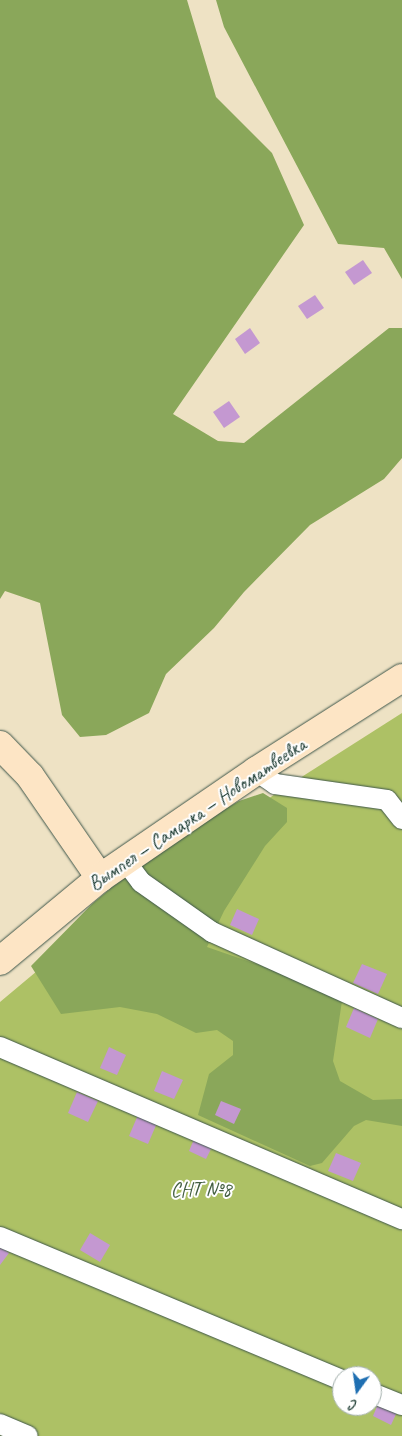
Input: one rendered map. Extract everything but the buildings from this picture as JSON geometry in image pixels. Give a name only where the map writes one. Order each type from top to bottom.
[{"type":"main road","name":"Вымпел — Самарка — Новоматвеевка","points":[[0,961],[100,878],[126,862],[256,771],[402,678]]},
{"type":"main road","points":[[0,745],[30,776],[100,878]]},
{"type":"street","points":[[256,771],[275,784],[386,800],[402,819]]},
{"type":"street","points":[[126,862],[141,882],[212,932],[402,1018]]},
{"type":"street","points":[[0,1046],[402,1219]]},
{"type":"street","points":[[0,1237],[332,1376]]},
{"type":"street","points":[[382,1397],[402,1405]]},
{"type":"street","points":[[0,1424],[28,1436]]},
{"type":"green space","points":[[0,0],[187,0],[216,97],[272,153],[304,225],[173,414],[218,441],[244,443],[389,328],[402,328],[402,458],[384,479],[310,525],[244,592],[214,628],[166,674],[149,713],[106,735],[80,737],[62,715],[40,603],[5,591],[0,599]]},
{"type":"green space","points":[[216,0],[402,0],[402,279],[384,248],[338,244],[224,27]]},
{"type":"green space","name":"СНТ №8","points":[[402,713],[402,1436],[0,1436],[0,1002],[117,904],[278,792]]},
{"type":"green space","points":[[263,793],[287,808],[287,822],[265,846],[224,911],[207,947],[282,973],[342,1001],[333,1061],[340,1081],[373,1100],[402,1099],[402,1126],[366,1120],[354,1126],[322,1163],[310,1166],[198,1115],[209,1074],[233,1055],[233,1041],[217,1030],[196,1033],[157,1014],[120,1007],[61,1014],[31,966],[92,904],[160,847],[239,801]]}]
